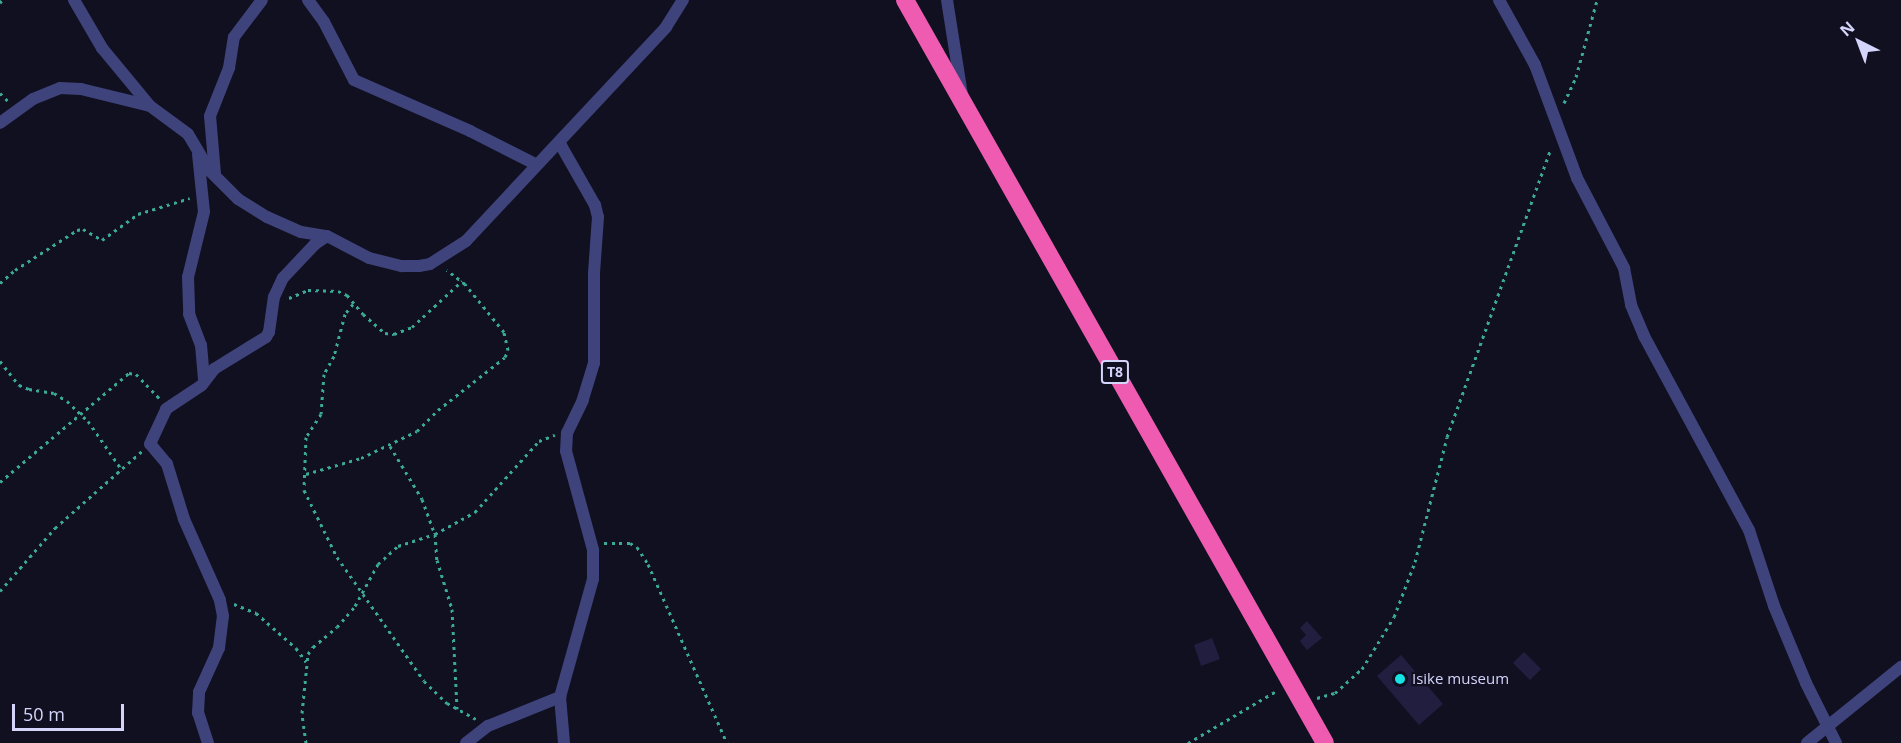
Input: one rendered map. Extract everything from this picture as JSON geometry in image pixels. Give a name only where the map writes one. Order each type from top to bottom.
[{"type":"highway","name":"T8","points":[[905,0],[1325,743]]},
{"type":"street","points":[[74,0],[102,48],[150,106],[188,134],[216,176],[238,199],[275,221],[301,232],[327,236],[382,262],[410,267],[430,264],[466,241],[666,27],[683,0]]},
{"type":"street","points":[[216,176],[210,116],[229,68],[234,37],[262,0]]},
{"type":"street","points":[[308,0],[324,22],[354,80],[470,131],[537,165]]},
{"type":"street","points":[[941,0],[949,6],[963,99]]},
{"type":"street","points":[[1499,0],[1535,65],[1578,178],[1624,268],[1631,305],[1644,336],[1749,530],[1774,606],[1827,728],[1836,743]]},
{"type":"street","points":[[0,123],[33,99],[60,88],[97,93],[150,106]]},
{"type":"street","points":[[559,142],[595,205],[598,217],[594,273],[594,363],[583,400],[567,433],[566,451],[591,543],[593,579],[560,697],[564,743]]},
{"type":"street","points":[[198,148],[204,212],[188,277],[189,314],[201,345],[204,382]]},
{"type":"street","points":[[208,743],[198,713],[199,692],[219,648],[223,616],[220,600],[184,519],[167,464],[151,448],[150,440],[160,417],[168,408],[204,382],[214,369],[266,337],[274,297],[283,278],[315,244],[327,236]]},
{"type":"street","points":[[1807,743],[1901,667]]},
{"type":"street","points":[[466,743],[488,726],[560,697]]},
{"type":"path","points":[[1188,743],[1293,689],[1320,698],[1335,693],[1362,669],[1394,617],[1414,562],[1447,437],[1540,183],[1555,118],[1576,77],[1597,0]]},
{"type":"path","points":[[0,283],[15,270],[77,231],[83,229],[102,240],[150,209],[201,195]]},
{"type":"path","points":[[306,474],[343,464],[390,446],[417,431],[438,410],[503,360],[507,346],[504,332],[462,281],[447,270],[430,264]]},
{"type":"path","points":[[271,319],[282,301],[308,290],[338,291],[347,294],[353,304],[385,333],[394,334],[412,327],[462,281]]},
{"type":"path","points":[[353,304],[345,314],[334,356],[324,374],[321,414],[307,433],[304,490],[314,515],[337,557],[430,688],[457,709],[488,726]]},
{"type":"path","points":[[0,361],[19,385],[61,396],[88,421],[122,470]]},
{"type":"path","points":[[0,482],[129,373],[136,374],[168,408]]},
{"type":"path","points":[[306,743],[302,713],[306,662],[312,646],[338,627],[355,606],[362,591],[386,555],[398,546],[435,534],[475,512],[539,441],[567,433]]},
{"type":"path","points":[[0,591],[55,528],[122,470],[150,440]]},
{"type":"path","points":[[390,446],[422,499],[435,534],[437,560],[452,609],[457,709]]},
{"type":"path","points":[[591,543],[630,543],[637,547],[679,630],[727,743]]},
{"type":"path","points":[[220,600],[256,613],[296,648],[306,662]]},
{"type":"building","points":[[1307,621],[1322,638],[1307,650],[1300,641],[1306,635],[1300,628]]},
{"type":"building","points":[[1212,638],[1220,659],[1201,666],[1194,645]]},
{"type":"building","points":[[1524,652],[1541,669],[1530,680],[1513,663]]},
{"type":"building","points":[[1401,655],[1443,704],[1419,725],[1377,676]]},
{"type":"place","name":"Isike museum","points":[[1400,679]]}]
